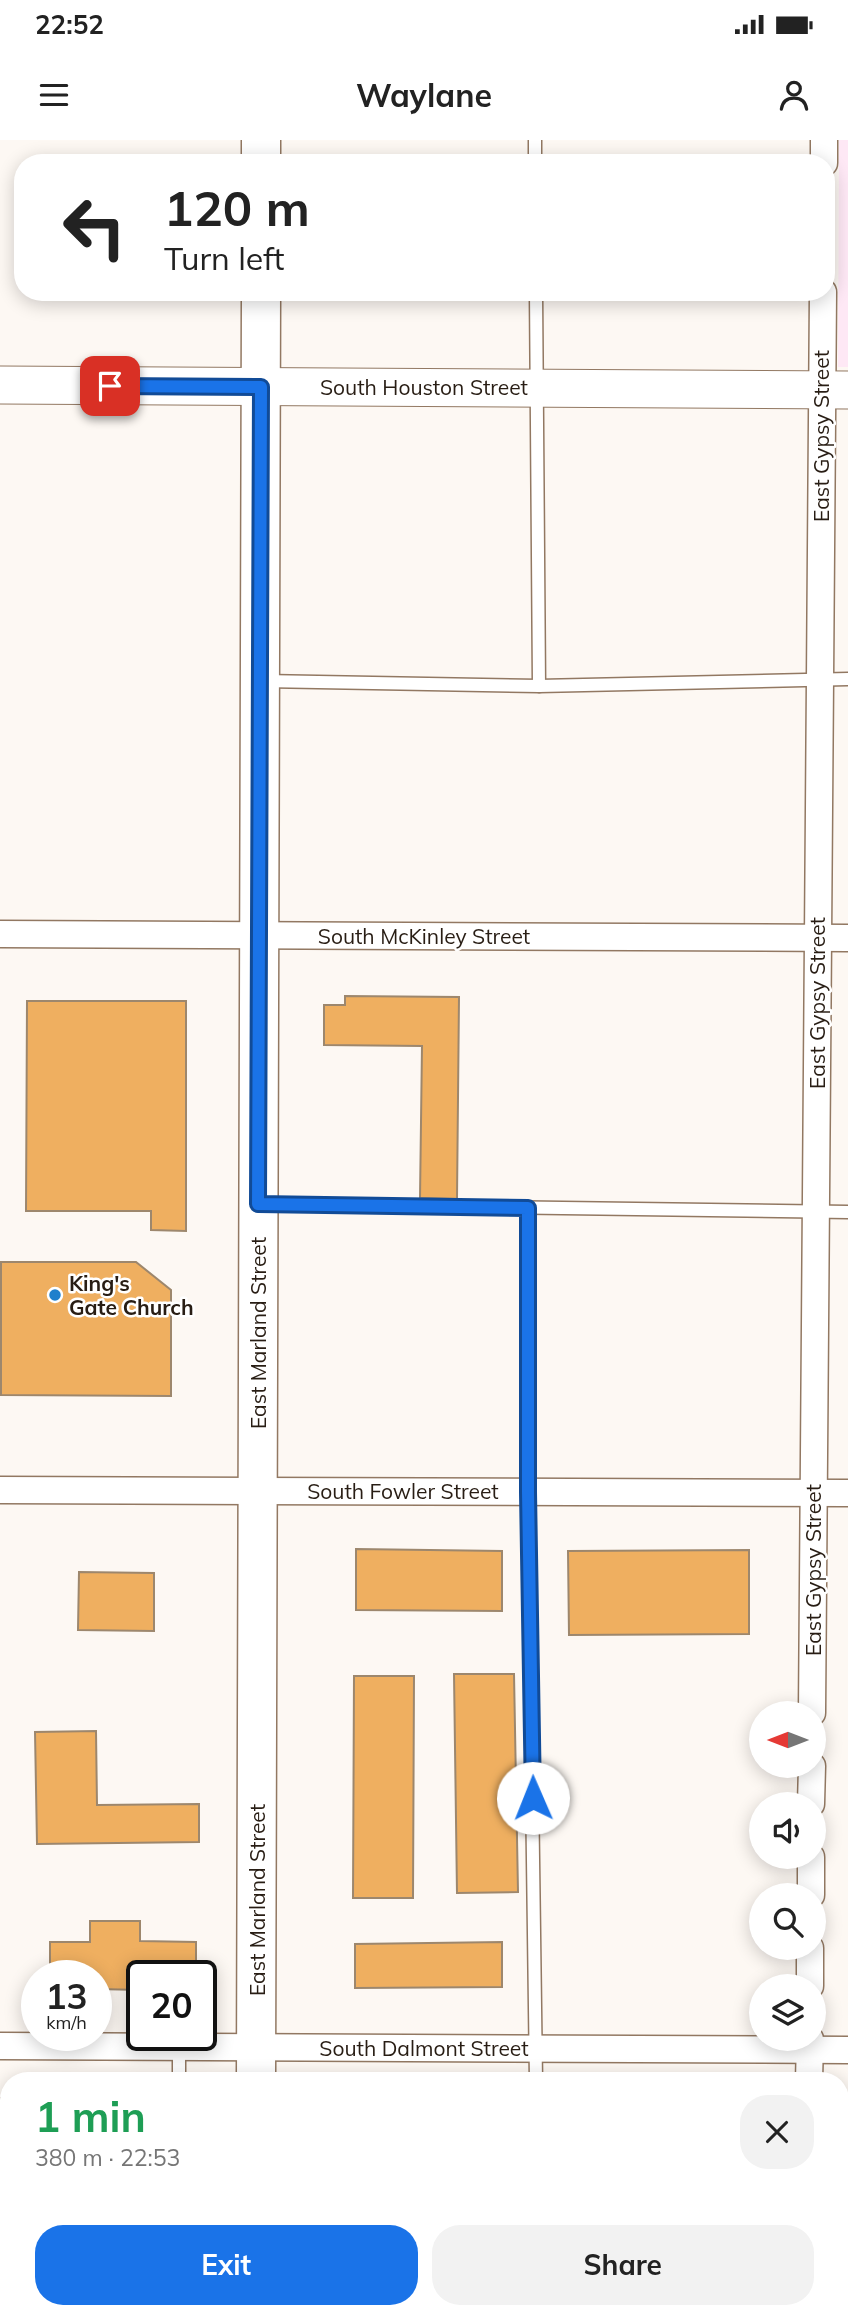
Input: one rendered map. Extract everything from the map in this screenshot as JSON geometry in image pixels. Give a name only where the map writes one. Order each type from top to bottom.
[{"type":"highway","name":"East Marland Street","points":[[256,2064],[261,301]]},
{"type":"street","name":"East Gypsy Street","points":[[812,1701],[820,678],[835,390],[823,301]]},
{"type":"street","name":"South Houston Street","points":[[0,385],[835,390]]},
{"type":"street","name":"South McKinley Street","points":[[0,934],[848,938]]},
{"type":"street","name":"South Fowler Street","points":[[0,1490],[848,1493]]},
{"type":"street","name":"South Dalmont Street","points":[[197,2051],[256,2064],[536,2048],[749,2045]]},
{"type":"street","name":"South Dalmont Street","points":[[0,2046],[126,2047]]},
{"type":"street","name":"South Dalmont Street","points":[[826,2047],[848,2050]]},
{"type":"street","points":[[809,2072],[810,2051]]},
{"type":"lane","points":[[536,301],[539,686]]},
{"type":"lane","points":[[260,681],[539,686],[848,678]]},
{"type":"lane","points":[[258,1204],[848,1212]]},
{"type":"lane","points":[[528,1208],[528,1492],[536,2072]]},
{"type":"lane","points":[[179,2051],[179,2072]]},
{"type":"shaded area","points":[[839,140],[848,140],[848,367],[838,367]]},
{"type":"building","points":[[345,996],[459,997],[457,1199],[420,1198],[422,1046],[324,1045],[324,1005],[345,1005]]},
{"type":"building","points":[[27,1001],[186,1001],[186,1231],[151,1230],[151,1211],[26,1211]]},
{"type":"building","points":[[1,1262],[136,1262],[171,1290],[171,1396],[1,1395]]},
{"type":"building","points":[[356,1549],[502,1551],[502,1611],[356,1610]]},
{"type":"building","points":[[749,1550],[749,1634],[569,1635],[568,1551]]},
{"type":"building","points":[[79,1572],[154,1573],[154,1631],[78,1630]]},
{"type":"building","points":[[454,1674],[514,1674],[518,1892],[457,1893]]},
{"type":"building","points":[[354,1676],[414,1676],[413,1898],[353,1898]]},
{"type":"building","points":[[96,1731],[97,1805],[199,1804],[199,1842],[37,1844],[35,1732]]},
{"type":"building","points":[[90,1921],[140,1921],[140,1941],[196,1942],[196,1960],[126,1960],[126,1990],[112,1989],[112,1960],[50,1960],[50,1942],[90,1942]]},
{"type":"building","points":[[502,1942],[502,1987],[355,1988],[355,1944]]},
{"type":"place","name":"King's Gate Church","points":[[55,1295]]},
{"type":"route","points":[[110,386],[261,387],[258,1204],[528,1208],[528,1492],[533,1798]]}]
